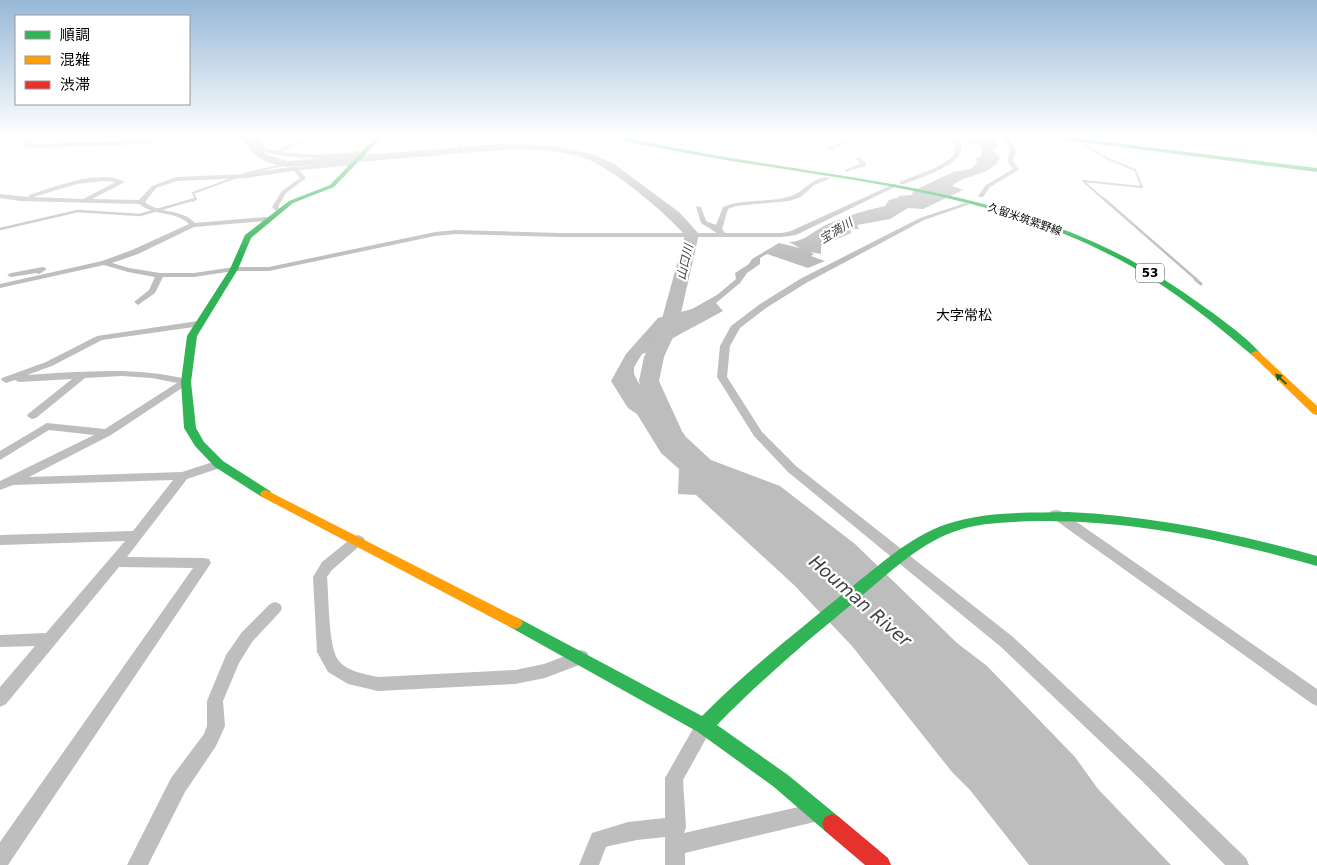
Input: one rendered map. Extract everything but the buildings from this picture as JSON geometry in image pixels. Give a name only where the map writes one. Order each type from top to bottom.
[{"type":"main road","points":[[341,177],[332,186],[291,202],[278,210],[248,237],[234,269],[198,324],[192,336],[186,382],[190,428],[199,444],[218,464],[257,489],[582,657],[704,726],[781,780],[881,865]]},
{"type":"main road","name":"久留米筑紫野線","points":[[856,177],[902,184]]},
{"type":"main road","name":"久留米筑紫野線","points":[[860,177],[951,194],[1021,212],[1074,230],[1148,265],[1224,313],[1317,396]]},
{"type":"main road","name":"久留米筑紫野線","points":[[951,194],[1065,232],[1137,265],[1175,288],[1210,315],[1317,412]]},
{"type":"main road","points":[[704,726],[724,704],[812,628],[896,560],[929,536],[966,523],[996,518],[1056,514],[1125,518],[1182,527],[1249,541],[1317,561]]},
{"type":"street","points":[[0,196],[20,199],[82,202],[141,202],[154,187],[176,179],[214,177]]},
{"type":"street","points":[[278,210],[275,207],[284,192],[302,177]]},
{"type":"street","points":[[104,263],[128,270],[160,275],[194,275],[234,269],[269,269],[435,234],[455,232],[668,236],[720,233],[782,235],[793,233],[916,177]]},
{"type":"street","points":[[981,196],[988,186],[1003,177]]},
{"type":"street","points":[[20,199],[72,184],[114,178],[122,182],[82,202]]},
{"type":"street","points":[[720,233],[724,208],[735,204],[793,198],[812,184],[827,178]]},
{"type":"street","points":[[141,202],[145,208],[182,217],[192,222],[193,225]]},
{"type":"street","points":[[967,204],[922,219],[803,281],[763,306],[736,326],[725,346],[722,361],[722,377],[758,434],[792,469],[872,536],[896,560],[1007,642],[1148,775],[1239,865]]},
{"type":"street","points":[[698,207],[703,222],[720,233]]},
{"type":"street","points":[[6,280],[104,263],[135,252],[193,225],[266,219]]},
{"type":"street","points":[[138,302],[152,291],[160,275]]},
{"type":"street","points":[[3,380],[49,364],[100,338],[198,324]]},
{"type":"street","points":[[3,380],[152,375],[186,382]]},
{"type":"street","points":[[32,416],[83,376]]},
{"type":"street","points":[[5,483],[107,433],[186,382]]},
{"type":"street","points":[[0,456],[48,426],[107,433]]},
{"type":"street","points":[[5,483],[183,476],[218,464]]},
{"type":"street","points":[[0,699],[138,536],[183,476]]},
{"type":"street","points":[[1056,514],[1317,698]]},
{"type":"street","points":[[0,540],[138,536]]},
{"type":"street","points":[[358,540],[327,566],[320,577],[325,652],[334,667],[354,679],[378,684],[515,677],[545,671],[582,657]]},
{"type":"street","points":[[0,859],[204,563],[116,562]]},
{"type":"street","points":[[137,865],[178,785],[210,740],[216,726],[215,701],[232,660],[248,637],[275,608]]},
{"type":"street","points":[[0,641],[51,639]]},
{"type":"street","points":[[675,865],[674,778],[704,726]]},
{"type":"street","points":[[589,865],[599,840],[618,833],[642,829],[676,836],[820,812]]},
{"type":"water","points":[[942,177],[969,177],[952,186],[963,190],[923,209],[908,208],[890,219],[857,225],[859,229],[850,229],[851,233],[821,246],[821,254],[811,252],[814,254],[811,256],[825,261],[808,268],[767,254],[760,258],[760,264],[747,273],[740,283],[716,303],[723,311],[673,338],[667,346],[642,354],[634,367],[634,374],[638,382],[668,411],[686,437],[711,460],[780,486],[855,544],[957,643],[987,666],[1075,757],[1098,789],[1171,865],[1029,865],[852,646],[794,585],[696,495],[678,494],[679,469],[661,453],[637,414],[628,408],[611,381],[626,354],[658,318],[692,309],[717,295],[736,279],[735,273],[749,264],[752,259],[779,243],[800,248],[789,242],[805,238],[823,226],[842,218],[885,206],[889,200],[900,197],[897,196],[912,195],[913,191]]},
{"type":"waterway","points":[[193,201],[196,199],[193,193],[236,177]]},
{"type":"waterway","name":"山口川","points":[[625,177],[674,215],[692,234],[669,326],[654,357],[649,381],[670,429]]},
{"type":"waterway","points":[[1106,201],[1083,181],[1142,187],[1138,177]]},
{"type":"waterway","points":[[0,229],[78,211],[140,215],[195,199]]},
{"type":"waterway","points":[[1104,199],[1197,280]]},
{"type":"waterway","points":[[1195,279],[1201,284]]},
{"type":"traffic: fast","points":[[266,494],[219,464],[199,444],[190,428],[186,382],[192,336],[234,269],[248,237],[291,202],[332,186],[340,177]]},
{"type":"traffic: fast","points":[[847,177],[950,196],[999,209],[1046,224],[1091,243],[1134,265],[1176,290],[1216,320],[1256,354]]},
{"type":"traffic: fast","points":[[704,726],[777,658],[899,557],[923,540],[960,525],[1021,517],[1104,518],[1176,527],[1211,534],[1317,561]]},
{"type":"traffic: fast","points":[[515,623],[704,726],[781,781],[832,824]]},
{"type":"traffic: slow","points":[[1256,354],[1317,412]]},
{"type":"traffic: slow","points":[[266,494],[515,623]]},
{"type":"traffic: jam","points":[[832,824],[881,865]]},
{"type":"district","name":"大字常松","points":[[964,315]]},
{"type":"water label","name":"宝満川","points":[[836,231]]},
{"type":"water label","name":"Houman River","points":[[860,601]]}]
